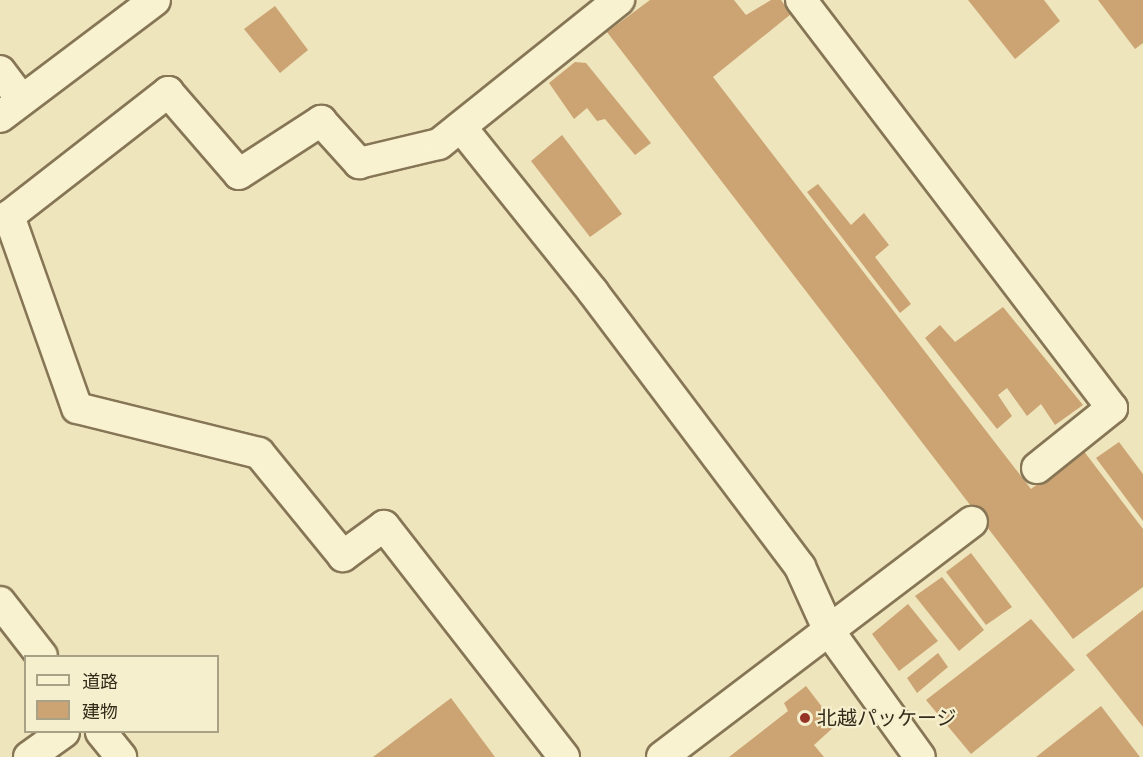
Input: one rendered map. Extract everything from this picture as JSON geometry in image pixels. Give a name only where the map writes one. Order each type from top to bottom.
[{"type":"street","points":[[0,71],[11,109],[155,0]]},
{"type":"street","points":[[564,757],[384,526],[343,556],[259,453],[77,408],[9,216],[168,92],[239,174],[321,121],[359,163],[440,144],[619,0]]},
{"type":"street","points":[[801,0],[1112,408],[1037,468]]},
{"type":"street","points":[[461,127],[593,292],[800,567],[829,631],[920,757]]},
{"type":"street","points":[[662,757],[972,522]]},
{"type":"street","points":[[0,602],[40,655]]},
{"type":"street","points":[[29,757],[63,733]]},
{"type":"street","points":[[102,733],[121,757]]},
{"type":"building","points":[[650,0],[734,0],[746,15],[771,0],[781,0],[791,14],[713,77],[1031,489],[1083,450],[1143,529],[1143,587],[1073,639],[607,32]]},
{"type":"building","points":[[968,0],[1044,0],[1060,21],[1015,59]]},
{"type":"building","points":[[1098,0],[1143,0],[1143,43],[1135,49]]},
{"type":"building","points":[[275,6],[308,50],[280,73],[244,29]]},
{"type":"building","points":[[575,62],[586,63],[651,143],[635,155],[605,119],[597,121],[587,108],[574,119],[549,83]]},
{"type":"building","points":[[562,135],[622,214],[590,237],[531,161]]},
{"type":"building","points":[[818,184],[851,225],[864,213],[889,245],[875,257],[911,304],[900,313],[807,192]]},
{"type":"building","points":[[1003,307],[1083,405],[1055,425],[1041,404],[1027,416],[1007,388],[998,395],[1012,416],[997,429],[925,338],[940,325],[955,342]]},
{"type":"building","points":[[1119,442],[1143,474],[1143,521],[1096,458]]},
{"type":"building","points":[[971,553],[1012,607],[986,625],[946,572]]},
{"type":"building","points":[[942,577],[984,630],[959,651],[915,596]]},
{"type":"building","points":[[908,604],[938,641],[899,671],[872,634]]},
{"type":"building","points":[[1143,610],[1143,727],[1086,655]]},
{"type":"building","points":[[1031,619],[1075,670],[971,754],[926,700]]},
{"type":"building","points":[[938,653],[948,667],[917,693],[907,678]]},
{"type":"building","name":"北越パッケージ","points":[[806,686],[836,725],[814,745],[824,757],[729,757],[788,711],[784,703]]},
{"type":"building","points":[[451,698],[495,757],[373,757]]},
{"type":"building","points":[[1101,706],[1140,757],[1036,757]]},
{"type":"place","name":"北越パッケージ","points":[[805,718]]}]
